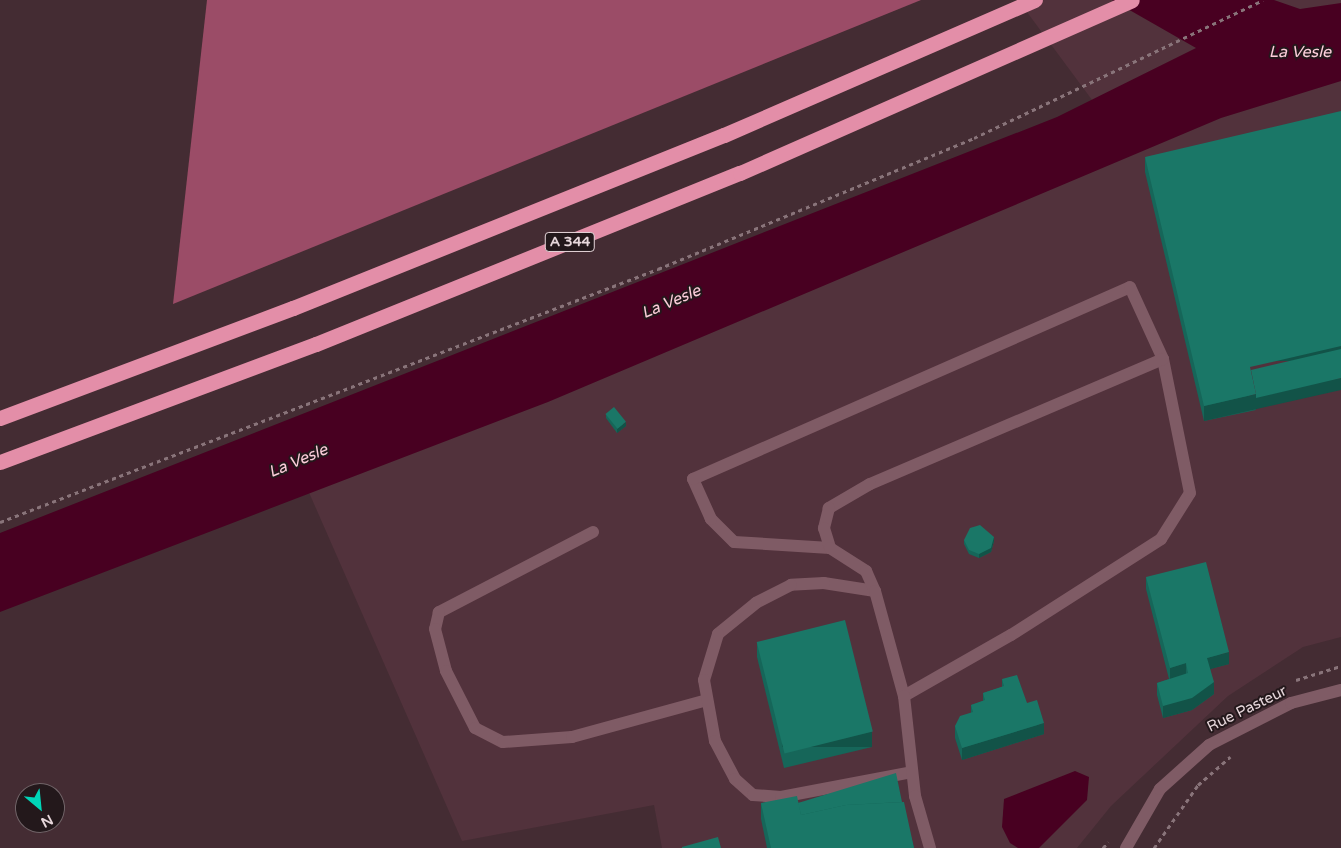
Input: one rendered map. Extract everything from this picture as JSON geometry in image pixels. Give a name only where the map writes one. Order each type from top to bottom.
[{"type":"highway","name":"A 344","points":[[0,418],[293,308],[715,139],[1035,0]]},
{"type":"highway","name":"A 344","points":[[0,462],[316,344],[740,173],[1132,0]]},
{"type":"street","points":[[904,696],[1011,635],[1161,539],[1190,493],[1163,359],[1130,287],[693,479],[711,520],[734,542],[830,548],[866,571],[875,591],[904,696],[912,772],[930,848]]},
{"type":"street","points":[[830,548],[824,528],[829,508],[870,484],[1163,359]]},
{"type":"street","points":[[593,532],[439,612],[435,629],[446,671],[475,728],[503,742],[572,736],[707,700]]},
{"type":"street","points":[[875,591],[824,584],[791,585],[756,603],[718,634],[704,680],[715,740],[735,779],[753,795],[789,796],[912,772]]},
{"type":"street","name":"Rue Pasteur","points":[[1126,848],[1160,789],[1209,745],[1291,703],[1341,690]]},
{"type":"path","points":[[0,522],[658,269],[974,138],[1263,0]]},
{"type":"path","points":[[1154,848],[1198,785],[1232,755]]},
{"type":"shaded area","points":[[207,0],[921,0],[173,304]]},
{"type":"shaded area","points":[[1018,0],[1341,0],[1341,637],[1303,647],[1228,696],[1111,806],[1077,848],[662,848],[654,805],[462,841],[300,472],[1115,131]]},
{"type":"water","name":"La Vesle","points":[[1112,0],[1274,0],[1300,9],[1341,3],[1341,81],[1221,118],[548,402],[0,612],[0,533],[1057,117],[1196,48]]},
{"type":"water","points":[[1075,771],[1089,777],[1087,800],[1039,848],[1018,848],[1010,843],[1002,827],[1004,799]]},
{"type":"building","points":[[1341,111],[1341,346],[1250,367],[1256,394],[1204,406],[1145,157]]},
{"type":"building","points":[[1341,349],[1341,378],[1256,398],[1251,370]]},
{"type":"building","points":[[614,407],[626,422],[617,429],[605,414]]},
{"type":"building","points":[[980,525],[994,537],[991,548],[979,554],[969,550],[964,540],[970,528]]},
{"type":"building","points":[[1206,562],[1229,652],[1207,658],[1214,682],[1192,698],[1163,706],[1157,683],[1188,673],[1186,663],[1170,668],[1146,577]]},
{"type":"building","points":[[845,620],[873,732],[785,754],[757,642]]},
{"type":"building","points":[[1017,675],[1027,703],[1037,700],[1044,723],[962,748],[955,726],[960,716],[973,712],[971,705],[985,700],[983,693],[1004,686],[1002,679]]},
{"type":"building","points":[[896,773],[902,802],[846,805],[801,815],[798,803]]},
{"type":"building","points":[[797,796],[801,815],[846,805],[904,802],[914,848],[771,848],[761,803]]},
{"type":"building","points":[[718,837],[721,848],[682,848],[682,847]]}]
